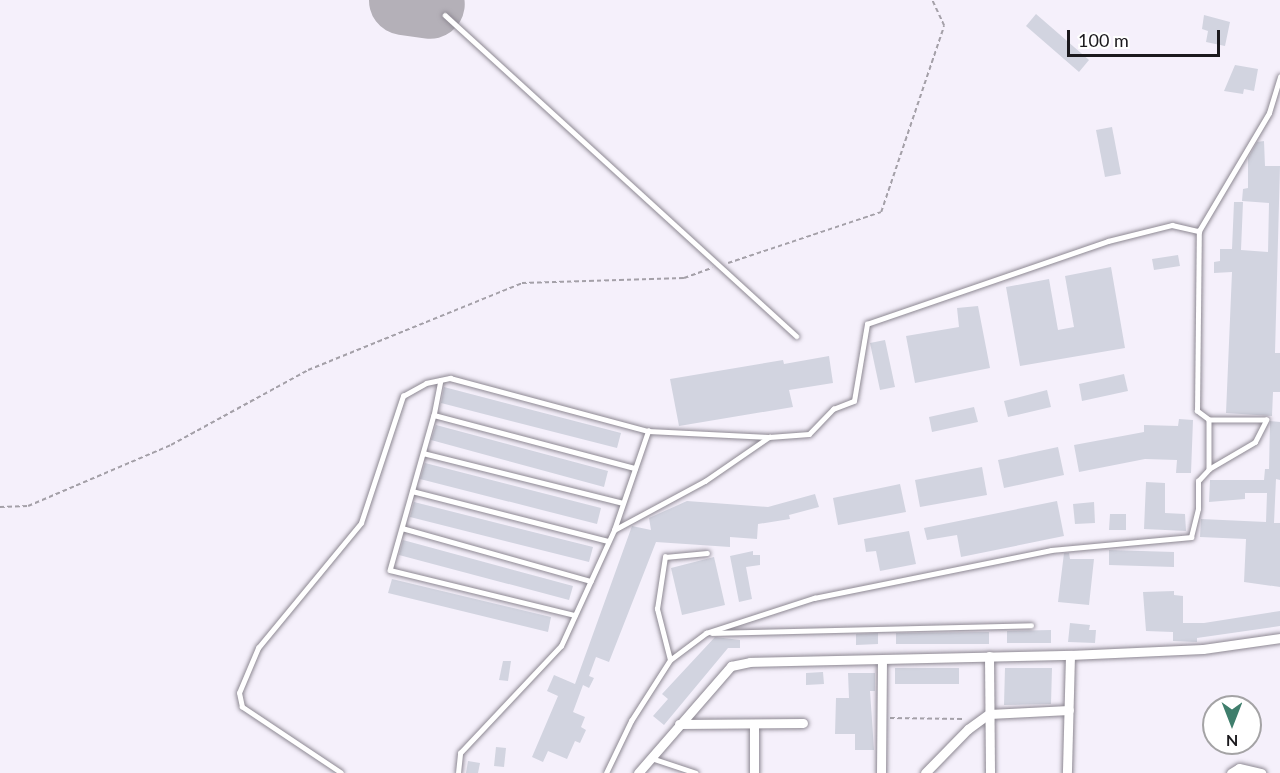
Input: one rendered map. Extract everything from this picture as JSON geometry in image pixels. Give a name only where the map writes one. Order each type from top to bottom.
[{"type":"street","points":[[638,773],[730,666],[750,662],[882,661],[1203,649],[1280,638]]},
{"type":"street","points":[[1067,773],[1070,655]]},
{"type":"street","points":[[989,656],[990,773]]},
{"type":"street","points":[[881,773],[882,661]]},
{"type":"street","points":[[925,773],[980,719],[989,714],[1069,710]]},
{"type":"street","points":[[679,724],[803,723]]},
{"type":"street","points":[[754,724],[754,773]]},
{"type":"street","points":[[1231,773],[1239,768],[1261,773]]},
{"type":"lane","points":[[445,15],[796,336]]},
{"type":"lane","points":[[606,773],[631,721],[670,660],[706,633],[814,598],[1051,550],[1191,537],[1198,509],[1198,481],[1209,469],[1255,442],[1266,420],[1209,420],[1197,411],[1199,231],[1269,113],[1280,77]]},
{"type":"lane","points":[[342,773],[242,707],[239,693],[258,648],[361,523],[403,396],[426,382],[450,378],[648,430],[769,437],[809,434],[833,409],[854,401],[867,324],[1108,241],[1172,225],[1199,231]]},
{"type":"lane","points":[[441,380],[434,415],[390,570],[575,615]]},
{"type":"lane","points":[[434,415],[635,468]]},
{"type":"lane","points":[[1209,420],[1209,469]]},
{"type":"lane","points":[[458,773],[460,753],[561,646],[614,530],[648,430]]},
{"type":"lane","points":[[614,530],[705,481],[769,437]]},
{"type":"lane","points":[[423,453],[623,503]]},
{"type":"lane","points":[[412,491],[608,541]]},
{"type":"lane","points":[[402,528],[591,581]]},
{"type":"lane","points":[[670,660],[657,609],[665,557],[707,553]]},
{"type":"lane","points":[[706,633],[1031,625]]},
{"type":"lane","points":[[651,758],[696,773]]},
{"type":"path","points":[[0,507],[28,506],[171,445],[308,370],[522,283],[684,278],[881,212],[944,26],[932,0]]},
{"type":"path","points":[[882,718],[980,719]]},
{"type":"building","points":[[1036,14],[1089,60],[1079,72],[1026,26]]},
{"type":"building","points":[[1204,15],[1230,22],[1225,46],[1206,42],[1208,31],[1202,29]]},
{"type":"building","points":[[1235,65],[1258,69],[1254,91],[1244,89],[1243,94],[1224,91]]},
{"type":"building","points":[[1112,127],[1121,174],[1105,177],[1096,130]]},
{"type":"building","points":[[1264,141],[1265,166],[1280,166],[1275,353],[1280,353],[1280,392],[1273,392],[1272,416],[1226,413],[1232,272],[1214,273],[1214,262],[1220,261],[1220,249],[1232,249],[1234,202],[1243,202],[1241,250],[1268,252],[1269,203],[1242,201],[1243,189],[1248,188],[1248,158],[1257,142]]},
{"type":"building","points":[[1178,255],[1180,266],[1154,270],[1152,259]]},
{"type":"building","points":[[1111,267],[1125,348],[1020,366],[1006,287],[1049,279],[1058,330],[1074,327],[1065,276]]},
{"type":"building","points":[[978,306],[990,368],[915,383],[906,336],[959,327],[957,308]]},
{"type":"building","points":[[885,340],[895,387],[880,390],[870,343]]},
{"type":"building","points":[[829,356],[833,383],[789,390],[793,407],[679,426],[670,379],[783,360],[784,364]]},
{"type":"building","points":[[1124,374],[1128,391],[1082,401],[1079,384]]},
{"type":"building","points":[[444,387],[621,433],[617,448],[441,403]]},
{"type":"building","points":[[1047,390],[1051,407],[1008,417],[1004,401]]},
{"type":"building","points":[[974,407],[978,422],[932,432],[929,417]]},
{"type":"building","points":[[1179,419],[1193,420],[1191,473],[1176,473],[1177,460],[1145,459],[1079,472],[1074,445],[1144,432],[1144,425],[1178,426]]},
{"type":"building","points":[[1270,421],[1280,422],[1280,480],[1276,479],[1274,523],[1280,523],[1280,587],[1244,582],[1246,539],[1200,537],[1201,519],[1266,522],[1267,493],[1245,493],[1245,499],[1209,502],[1210,480],[1264,480],[1265,469],[1269,469]]},
{"type":"building","points":[[436,425],[608,471],[604,487],[431,440]]},
{"type":"building","points":[[1058,447],[1064,475],[1004,488],[998,460]]},
{"type":"building","points":[[425,463],[601,508],[597,524],[420,479]]},
{"type":"building","points":[[982,467],[987,495],[920,507],[915,480]]},
{"type":"building","points":[[1146,482],[1165,483],[1165,513],[1185,514],[1186,531],[1144,529]]},
{"type":"building","points":[[900,484],[906,512],[838,525],[833,498]]},
{"type":"building","points":[[815,494],[819,507],[789,515],[790,519],[758,524],[757,539],[730,537],[730,547],[656,542],[609,662],[596,657],[589,676],[594,678],[589,688],[583,685],[573,712],[585,717],[581,727],[586,730],[580,743],[575,741],[567,759],[548,751],[543,762],[532,757],[558,696],[547,691],[554,675],[575,684],[632,526],[651,530],[649,518],[687,501],[768,507]]},
{"type":"building","points":[[1057,501],[1064,536],[961,557],[957,535],[927,540],[924,528]]},
{"type":"building","points":[[414,502],[593,547],[589,562],[410,517]]},
{"type":"building","points":[[1094,502],[1095,523],[1075,524],[1073,504]]},
{"type":"building","points":[[1110,514],[1126,514],[1126,530],[1109,530]]},
{"type":"building","points":[[909,531],[916,564],[880,571],[876,551],[866,552],[864,539]]},
{"type":"building","points":[[403,540],[573,586],[569,600],[399,555]]},
{"type":"building","points":[[1109,550],[1174,552],[1174,567],[1109,565]]},
{"type":"building","points":[[753,551],[753,555],[760,555],[760,565],[746,567],[752,599],[739,602],[730,556]]},
{"type":"building","points":[[1064,553],[1069,553],[1070,559],[1094,559],[1089,605],[1058,602]]},
{"type":"building","points":[[714,557],[725,605],[682,615],[671,568]]},
{"type":"building","points":[[392,579],[551,617],[548,632],[388,593]]},
{"type":"building","points":[[1174,591],[1174,595],[1183,596],[1183,623],[1204,623],[1280,611],[1280,626],[1197,638],[1197,642],[1173,641],[1173,632],[1146,631],[1143,592]]},
{"type":"building","points":[[1070,623],[1090,625],[1089,630],[1096,630],[1095,643],[1068,642]]},
{"type":"building","points":[[1051,630],[1051,643],[1007,643],[1007,631]]},
{"type":"building","points":[[989,632],[989,644],[896,644],[896,633]]},
{"type":"building","points":[[878,633],[878,644],[856,645],[856,634]]},
{"type":"building","points":[[715,637],[740,640],[740,648],[728,648],[664,725],[653,716],[668,699],[662,694]]},
{"type":"building","points":[[503,661],[511,661],[508,681],[499,680]]},
{"type":"building","points":[[895,668],[959,668],[959,684],[895,684]]},
{"type":"building","points":[[1005,668],[1052,668],[1051,704],[1004,705]]},
{"type":"building","points":[[823,672],[824,684],[806,685],[806,673]]},
{"type":"building","points":[[848,673],[875,673],[875,691],[870,691],[874,750],[855,750],[855,734],[835,734],[836,698],[849,698]]},
{"type":"building","points":[[496,747],[506,748],[504,767],[494,766]]},
{"type":"building","points":[[468,761],[480,763],[478,773],[466,773]]},
{"type":"runway","points":[[403,0],[430,4]]}]
